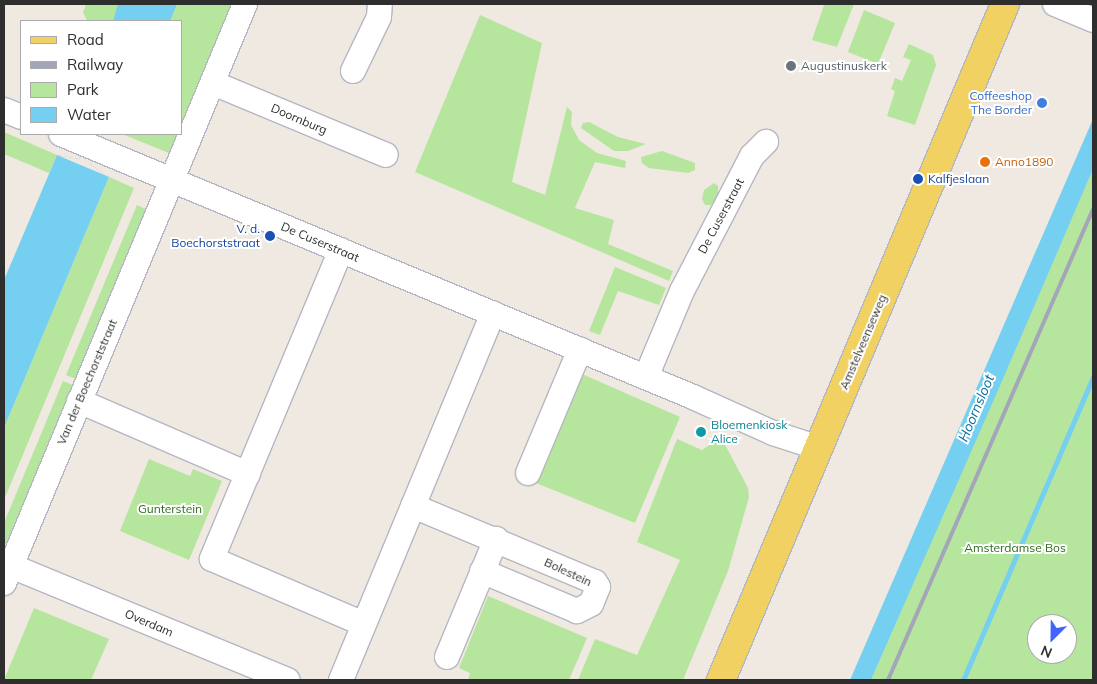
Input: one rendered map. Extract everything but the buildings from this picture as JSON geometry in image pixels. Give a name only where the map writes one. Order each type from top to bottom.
[{"type":"main road","name":"Amstelveenseweg","points":[[721,680],[1005,4]]},
{"type":"street","points":[[173,182],[245,4]]},
{"type":"street","points":[[353,71],[379,17],[380,4]]},
{"type":"street","points":[[1055,4],[1093,20]]},
{"type":"street","name":"Doornburg","points":[[213,83],[386,155]]},
{"type":"street","points":[[4,110],[20,117]]},
{"type":"street","name":"De Cuserstraat","points":[[63,135],[580,349],[773,433],[819,448]]},
{"type":"street","name":"De Cuserstraat","points":[[646,377],[682,291],[752,156],[766,142]]},
{"type":"street","name":"Van der Boechorststraat","points":[[7,574],[173,182]]},
{"type":"street","points":[[341,250],[212,559],[364,624]]},
{"type":"street","points":[[341,680],[493,313]]},
{"type":"street","points":[[528,473],[580,349]]},
{"type":"street","points":[[79,401],[248,474]]},
{"type":"street","name":"Bolestein","points":[[413,506],[496,539],[595,582],[598,587],[591,604],[577,611],[482,571]]},
{"type":"street","points":[[447,657],[496,539]]},
{"type":"street","name":"Overdam","points":[[7,574],[287,680]]},
{"type":"green space","points":[[86,4],[234,4],[182,135],[182,20],[87,20],[83,12]]},
{"type":"green space","points":[[821,4],[854,4],[837,47],[812,40],[824,5]]},
{"type":"green space","points":[[864,10],[895,23],[878,64],[848,52]]},
{"type":"green space","points":[[480,15],[542,43],[512,182],[545,195],[567,107],[572,112],[571,125],[579,140],[597,153],[626,161],[625,168],[595,162],[575,208],[614,220],[608,244],[673,271],[669,281],[415,172]]},
{"type":"green space","points":[[909,44],[933,55],[936,65],[915,125],[887,116],[895,91],[891,89],[895,78],[902,81],[911,60],[903,57]]},
{"type":"green space","points":[[589,122],[618,137],[646,144],[628,151],[614,151],[581,128],[583,123]]},
{"type":"green space","points":[[4,132],[57,155],[49,173],[4,154]]},
{"type":"green space","points":[[124,135],[182,135],[174,155]]},
{"type":"green space","points":[[662,151],[695,163],[695,170],[688,173],[649,168],[642,163],[641,157]]},
{"type":"green space","name":"Amsterdamse Bos","points":[[1093,169],[1093,680],[871,680],[1069,222]]},
{"type":"green space","points":[[109,177],[134,188],[4,500],[4,428]]},
{"type":"green space","points":[[714,183],[718,186],[718,196],[711,205],[705,205],[702,199],[704,190]]},
{"type":"green space","points":[[137,205],[147,210],[76,379],[66,375]]},
{"type":"green space","points":[[615,267],[666,288],[659,305],[618,291],[600,335],[589,331]]},
{"type":"green space","points":[[582,374],[680,417],[635,523],[536,483]]},
{"type":"green space","points":[[63,381],[80,388],[58,425],[14,527],[12,546],[4,543],[4,523]]},
{"type":"green space","points":[[721,437],[748,488],[749,497],[728,571],[683,680],[578,680],[595,639],[637,655],[680,560],[637,542],[677,439],[702,450]]},
{"type":"green space","name":"Gunterstein","points":[[149,459],[190,476],[193,469],[222,481],[189,560],[120,531]]},
{"type":"green space","points":[[488,596],[587,638],[569,680],[468,680],[470,673],[459,668]]},
{"type":"green space","points":[[34,608],[109,639],[91,680],[4,680]]},
{"type":"water","points":[[118,4],[177,4],[170,20],[113,20]]},
{"type":"water","name":"Hoornsloot","points":[[1093,119],[1093,169],[999,388],[871,680],[850,680]]},
{"type":"water","points":[[90,135],[103,135],[90,164],[109,177],[4,428],[4,280],[57,155],[79,159]]},
{"type":"pier","points":[[90,135],[103,135],[90,164],[109,177],[57,155],[79,159]]},
{"type":"waterway","points":[[963,680],[1093,377]]},
{"type":"railway","points":[[888,680],[1093,209]]},
{"type":"place","name":"Augustinuskerk","points":[[791,66]]},
{"type":"place","name":"Coffeeshop The Border","points":[[1042,103]]},
{"type":"place","name":"Anno1890","points":[[985,162]]},
{"type":"place","name":"Kalfjeslaan","points":[[918,179]]},
{"type":"place","name":"V. d. Boechorststraat","points":[[270,236]]},
{"type":"place","name":"Bloemenkiosk Alice","points":[[701,432]]}]
